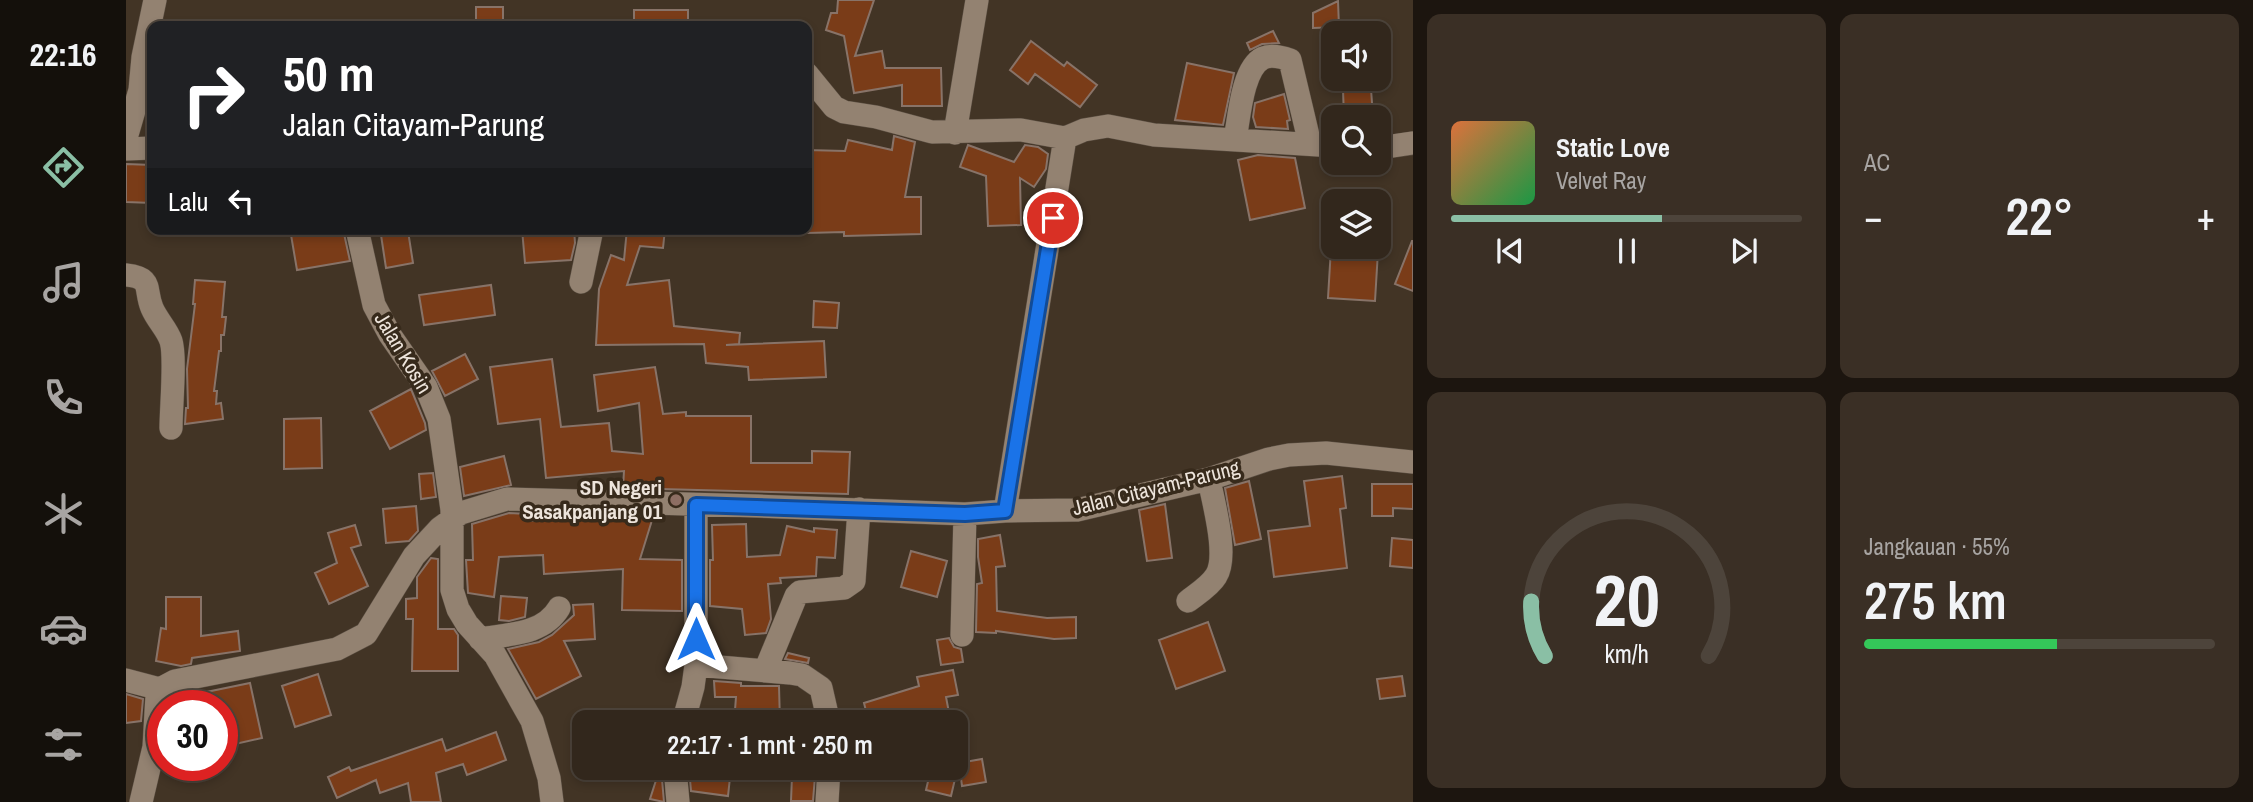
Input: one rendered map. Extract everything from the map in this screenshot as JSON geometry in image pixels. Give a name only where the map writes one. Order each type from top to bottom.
[{"type":"street","points":[[151,21],[155,0]]},
{"type":"street","points":[[955,133],[977,0]]},
{"type":"street","points":[[126,138],[140,90],[147,41]]},
{"type":"street","points":[[1235,140],[1249,73],[1263,58],[1277,56],[1290,60],[1310,144]]},
{"type":"street","points":[[812,80],[834,107],[844,112],[876,117],[932,132],[1021,130],[1065,138],[1084,130],[1108,127],[1154,135],[1321,145]]},
{"type":"street","points":[[1005,511],[1065,138]]},
{"type":"street","points":[[1391,146],[1413,143]]},
{"type":"street","points":[[126,149],[147,148]]},
{"type":"street","name":"Jalan Kosin","points":[[358,235],[374,305],[390,335],[426,387],[439,419],[452,518],[452,590],[458,609],[467,624],[495,655],[532,720],[549,778],[552,802]]},
{"type":"street","points":[[581,282],[591,235]]},
{"type":"street","points":[[126,275],[145,280],[149,287],[153,311],[170,341],[171,428]]},
{"type":"street","name":"Jalan Citayam-Parung","points":[[160,689],[175,681],[337,649],[353,643],[366,634],[414,556],[440,527],[472,509],[506,499],[965,514],[1077,510],[1209,479],[1269,459],[1311,453],[1349,454],[1413,462]]},
{"type":"street","points":[[1188,601],[1209,585],[1218,574],[1221,560],[1209,479]]},
{"type":"street","points":[[687,710],[696,665],[696,505]]},
{"type":"street","points":[[765,671],[796,596],[800,592],[844,588],[854,581],[859,509]]},
{"type":"street","points":[[962,635],[965,514]]},
{"type":"street","points":[[480,639],[535,629],[554,617],[559,608]]},
{"type":"street","points":[[696,665],[802,675],[821,688],[826,710]]},
{"type":"street","points":[[126,680],[160,689],[157,695],[154,747],[141,802]]},
{"type":"street","points":[[676,780],[678,802]]},
{"type":"street","points":[[827,802],[828,780]]},
{"type":"building","points":[[838,0],[874,0],[855,56],[882,51],[885,68],[941,68],[942,106],[902,106],[902,85],[854,93],[844,36],[826,30],[831,13],[837,13]]},
{"type":"building","points":[[1338,1],[1339,21],[1321,21],[1321,28],[1313,28],[1313,13]]},
{"type":"building","points":[[476,7],[503,7],[503,21],[476,21]]},
{"type":"building","points":[[634,10],[688,10],[688,21],[634,21]]},
{"type":"building","points":[[1273,31],[1279,43],[1262,44],[1250,50],[1247,43]]},
{"type":"building","points":[[1031,41],[1064,66],[1067,62],[1097,85],[1080,107],[1035,74],[1028,84],[1010,70]]},
{"type":"building","points":[[1187,63],[1234,73],[1223,125],[1175,120]]},
{"type":"building","points":[[1343,91],[1371,91],[1372,105],[1344,105]]},
{"type":"building","points":[[1284,94],[1290,120],[1287,121],[1288,129],[1256,127],[1253,117],[1255,103]]},
{"type":"building","points":[[894,136],[915,142],[905,197],[921,197],[921,234],[844,236],[844,232],[812,233],[812,150],[845,151],[848,140],[892,150]]},
{"type":"building","points":[[968,145],[1014,162],[1025,145],[1038,147],[1048,154],[1046,169],[1034,187],[1020,178],[1021,225],[988,226],[986,176],[960,167]]},
{"type":"building","points":[[1258,155],[1295,158],[1305,208],[1250,220],[1238,160]]},
{"type":"building","points":[[126,164],[147,165],[147,203],[126,202]]},
{"type":"building","points":[[291,235],[344,235],[350,261],[297,270]]},
{"type":"building","points":[[381,235],[409,235],[413,263],[386,268]]},
{"type":"building","points":[[523,235],[574,235],[571,260],[525,263]]},
{"type":"building","points":[[626,235],[664,235],[663,248],[640,246],[627,285],[669,280],[674,326],[740,333],[739,344],[726,345],[824,341],[826,377],[749,380],[748,367],[706,363],[704,344],[596,345],[599,289],[611,255],[624,260]]},
{"type":"building","points":[[1413,241],[1413,291],[1395,284]]},
{"type":"building","points":[[1330,259],[1378,259],[1375,301],[1328,298]]},
{"type":"building","points":[[195,280],[225,282],[222,317],[226,317],[214,391],[217,391],[216,404],[221,403],[223,419],[185,424],[188,408],[187,369],[195,304]]},
{"type":"building","points":[[491,285],[495,315],[424,325],[419,295]]},
{"type":"building","points":[[814,301],[839,303],[837,328],[813,327]]},
{"type":"building","points":[[465,354],[478,379],[445,396],[432,371]]},
{"type":"building","points":[[552,359],[561,427],[609,423],[612,451],[643,454],[639,403],[598,411],[594,375],[655,367],[663,414],[686,412],[686,416],[751,416],[751,463],[812,463],[812,451],[850,452],[848,494],[623,488],[624,471],[546,478],[540,419],[498,424],[490,367]]},
{"type":"building","points":[[411,389],[426,430],[390,449],[370,411]]},
{"type":"building","points":[[321,418],[322,468],[284,469],[284,419]]},
{"type":"building","points":[[504,456],[511,485],[464,496],[460,467]]},
{"type":"building","points":[[433,473],[436,497],[421,499],[419,474]]},
{"type":"building","points":[[1342,476],[1346,508],[1340,509],[1347,568],[1274,577],[1268,531],[1310,526],[1304,481]]},
{"type":"building","points":[[1249,481],[1261,539],[1235,545],[1225,488]]},
{"type":"building","points":[[1372,484],[1413,484],[1413,509],[1393,508],[1393,516],[1372,516]]},
{"type":"building","points":[[1165,504],[1172,558],[1147,561],[1139,510]]},
{"type":"building","points":[[416,506],[418,531],[409,541],[386,543],[383,509]]},
{"type":"building","points":[[509,513],[528,514],[528,521],[613,516],[653,517],[640,559],[682,560],[682,611],[622,610],[623,569],[544,574],[543,555],[499,557],[494,597],[468,593],[466,560],[473,560],[472,524]]},
{"type":"building","points":[[746,524],[747,557],[780,555],[787,526],[814,532],[814,528],[837,530],[835,558],[817,557],[816,576],[780,578],[781,583],[768,584],[771,619],[766,633],[745,635],[742,609],[710,606],[710,560],[713,560],[712,525]]},
{"type":"building","points":[[355,525],[361,545],[351,548],[368,586],[329,604],[315,573],[337,563],[328,533]]},
{"type":"building","points":[[1000,535],[1005,566],[996,567],[997,611],[1047,618],[1076,617],[1076,638],[1054,639],[996,631],[976,632],[977,584],[982,583],[978,539]]},
{"type":"building","points":[[1392,538],[1413,540],[1413,568],[1390,566]]},
{"type":"building","points":[[911,551],[947,561],[937,597],[901,587]]},
{"type":"building","points":[[431,558],[438,559],[438,629],[454,629],[458,635],[458,671],[412,671],[413,619],[406,619],[406,599],[417,598],[417,577]]},
{"type":"building","points":[[501,596],[527,598],[525,617],[509,621],[499,620]]},
{"type":"building","points":[[166,597],[201,597],[201,636],[238,631],[240,651],[192,658],[191,664],[181,666],[156,661],[161,628],[166,629]]},
{"type":"building","points":[[593,604],[595,639],[564,641],[581,676],[536,699],[508,649],[539,642],[552,635],[574,615],[573,605]]},
{"type":"building","points":[[1208,622],[1225,671],[1176,689],[1159,640]]},
{"type":"building","points":[[949,638],[954,647],[961,649],[963,662],[941,665],[937,640]]},
{"type":"building","points":[[788,653],[809,658],[808,663],[785,659]]},
{"type":"building","points":[[953,670],[958,695],[946,697],[948,710],[866,710],[864,703],[919,686],[917,677]]},
{"type":"building","points":[[318,674],[331,715],[295,727],[282,686]]},
{"type":"building","points":[[1402,676],[1405,696],[1380,699],[1377,679]]},
{"type":"building","points":[[714,681],[741,683],[741,686],[779,686],[780,710],[735,710],[736,697],[715,697]]},
{"type":"building","points":[[250,683],[262,738],[238,743],[238,690],[216,690]]},
{"type":"building","points":[[126,694],[143,699],[141,721],[126,723]]},
{"type":"building","points":[[496,732],[506,760],[467,775],[463,764],[436,773],[441,802],[411,802],[408,783],[380,793],[376,780],[337,798],[328,777],[349,767],[351,771],[442,739],[446,751]]},
{"type":"building","points":[[982,759],[986,782],[962,786],[961,780],[968,780],[968,761]]},
{"type":"building","points":[[656,780],[662,780],[664,802],[650,799]]},
{"type":"building","points":[[690,780],[730,780],[728,796],[691,791]]},
{"type":"building","points":[[792,780],[815,780],[813,801],[791,801]]},
{"type":"building","points":[[928,780],[955,780],[951,796],[926,790]]},
{"type":"place","name":"SD Negeri Sasakpanjang 01","points":[[676,500]]},
{"type":"route","points":[[696,639],[696,505],[965,514],[1005,511],[1053,218]]}]
